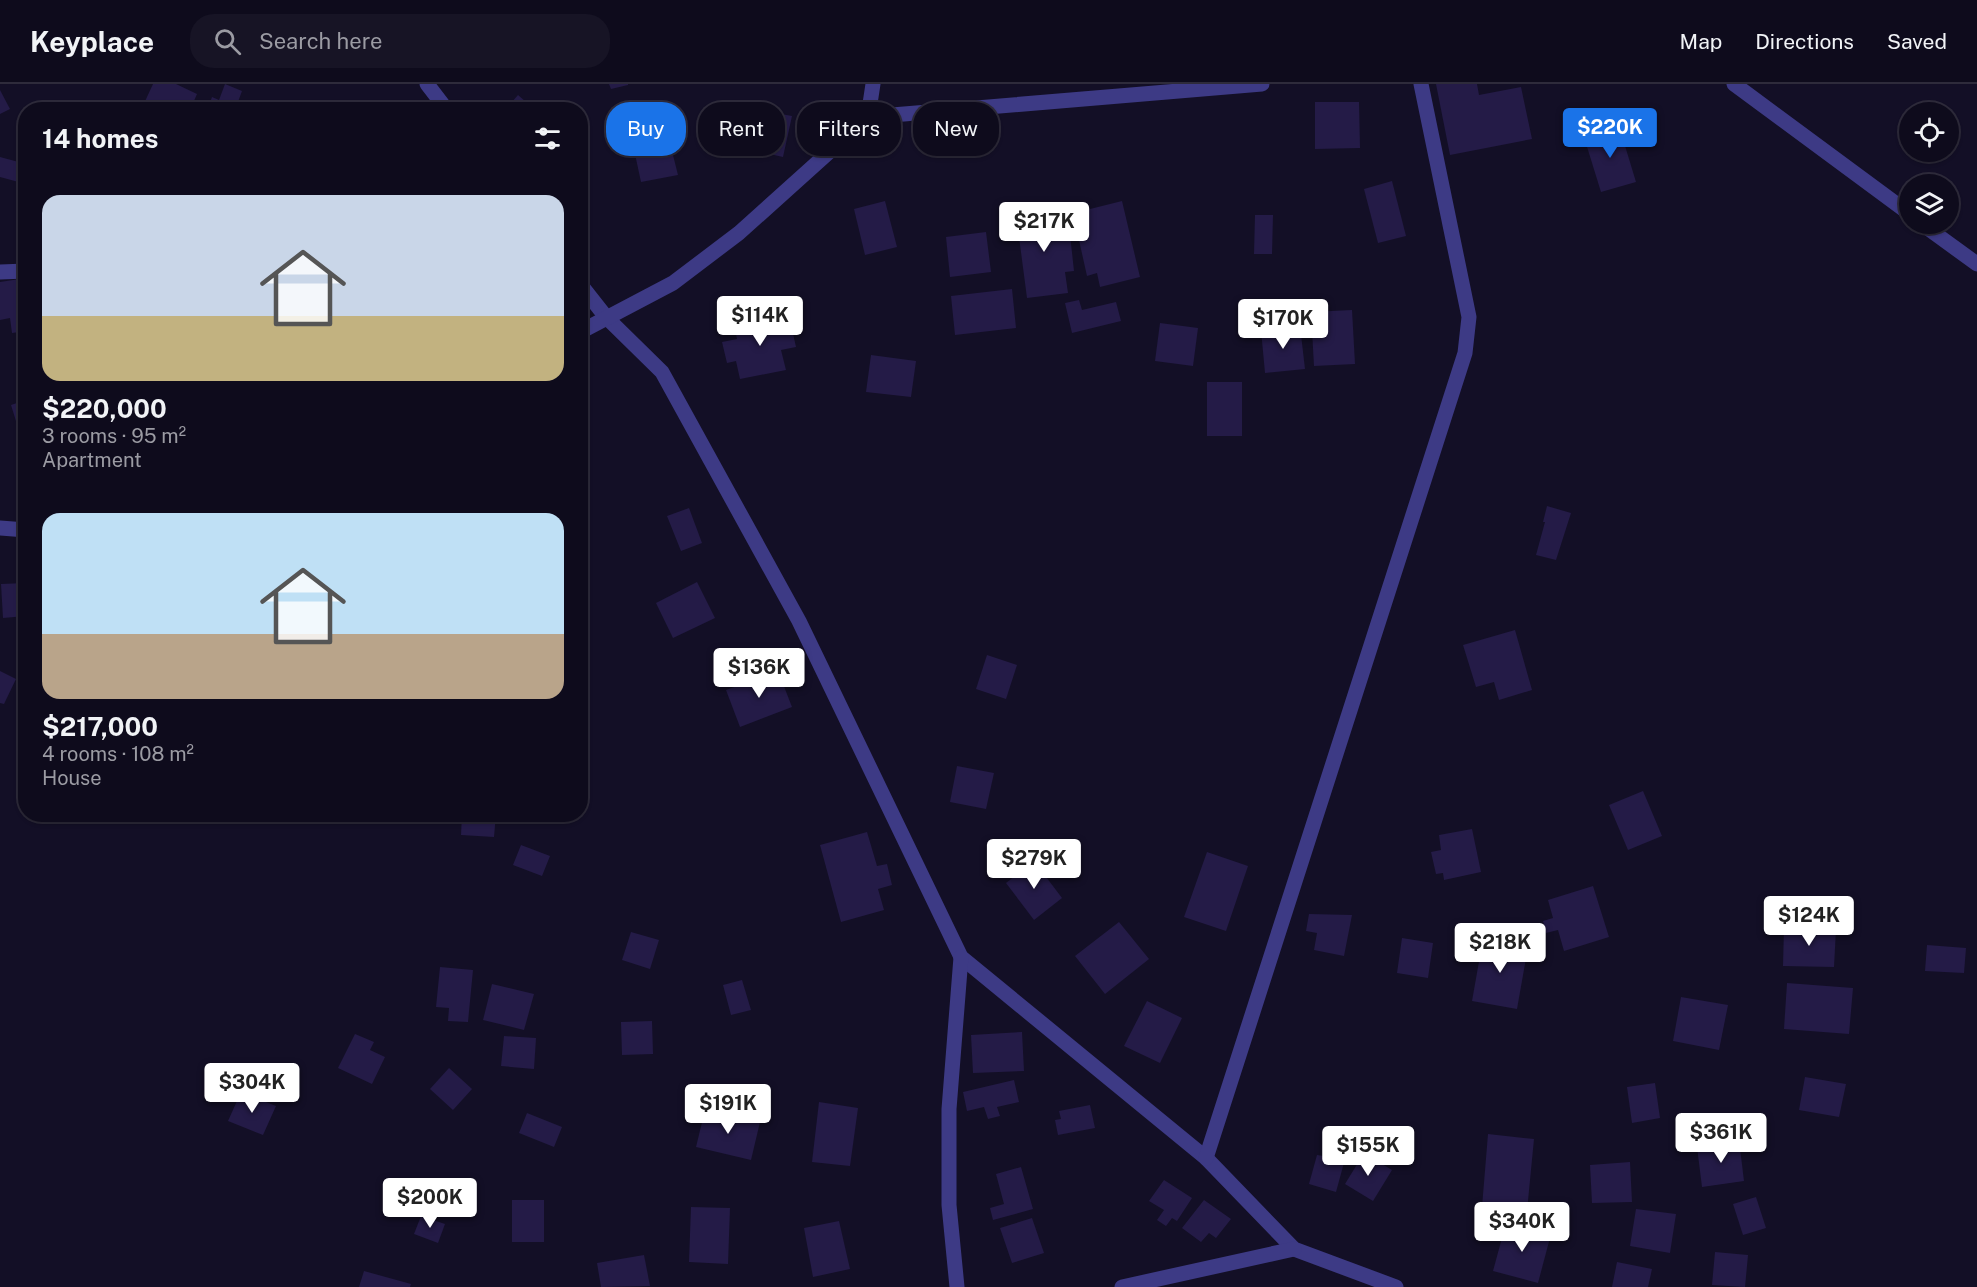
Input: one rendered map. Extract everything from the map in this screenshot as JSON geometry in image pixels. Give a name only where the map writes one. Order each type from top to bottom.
[{"type":"street","points":[[427,84],[441,102]]},
{"type":"street","points":[[870,102],[873,84]]},
{"type":"street","points":[[901,114],[1262,84]]},
{"type":"street","points":[[1206,1158],[1465,353],[1469,317],[1421,84]]},
{"type":"street","points":[[1734,84],[1899,206]]},
{"type":"street","points":[[588,327],[673,282],[739,233],[825,156]]},
{"type":"street","points":[[1936,234],[1977,264]]},
{"type":"street","points":[[0,272],[18,271]]},
{"type":"street","points":[[588,294],[606,317],[662,372],[799,621],[961,957],[1206,1158],[1294,1249],[1396,1287]]},
{"type":"street","points":[[0,528],[18,529]]},
{"type":"street","points":[[957,1287],[949,1205],[949,1109],[961,957]]},
{"type":"street","points":[[1122,1287],[1294,1249]]},
{"type":"building","points":[[153,84],[176,84],[197,94],[194,102],[145,102]]},
{"type":"building","points":[[225,84],[242,91],[238,102],[210,102],[212,97],[219,100]]},
{"type":"building","points":[[609,84],[628,84],[628,85],[611,89]]},
{"type":"building","points":[[1436,84],[1477,84],[1479,95],[1521,87],[1532,139],[1450,155]]},
{"type":"building","points":[[0,90],[10,109],[0,114]]},
{"type":"building","points":[[518,95],[526,102],[512,102]]},
{"type":"building","points":[[1315,102],[1359,102],[1360,148],[1315,149]]},
{"type":"building","points":[[785,115],[792,116],[785,148]]},
{"type":"building","points":[[1619,126],[1636,182],[1601,192],[1584,137]]},
{"type":"building","points":[[635,156],[673,156],[678,175],[641,182]]},
{"type":"building","points":[[0,157],[18,162],[18,182],[0,177]]},
{"type":"building","points":[[1392,181],[1406,236],[1378,243],[1364,189]]},
{"type":"building","points":[[885,201],[897,247],[865,255],[854,209]]},
{"type":"building","points":[[1122,201],[1140,277],[1100,287],[1097,273],[1087,276],[1077,231],[1087,229],[1082,211]]},
{"type":"building","points":[[1053,209],[1055,227],[1069,225],[1074,271],[1065,272],[1068,293],[1027,298],[1016,214]]},
{"type":"building","points":[[1255,215],[1273,215],[1272,254],[1254,254]]},
{"type":"building","points":[[986,232],[991,272],[950,277],[946,237]]},
{"type":"building","points":[[18,279],[18,332],[12,333],[10,318],[0,320],[0,282]]},
{"type":"building","points":[[1012,289],[1016,328],[955,335],[951,296]]},
{"type":"building","points":[[1079,300],[1082,310],[1116,302],[1121,321],[1072,333],[1065,303]]},
{"type":"building","points":[[1352,310],[1355,364],[1314,366],[1311,312]]},
{"type":"building","points":[[774,316],[776,323],[790,320],[796,347],[781,350],[786,370],[740,379],[736,361],[727,363],[722,342],[737,339],[734,324]]},
{"type":"building","points":[[1160,323],[1198,328],[1193,366],[1155,361]]},
{"type":"building","points":[[1300,326],[1305,369],[1265,373],[1261,330]]},
{"type":"building","points":[[871,355],[916,361],[911,397],[866,392]]},
{"type":"building","points":[[1207,382],[1242,382],[1242,436],[1207,436]]},
{"type":"building","points":[[18,403],[18,428],[11,405]]},
{"type":"building","points":[[1547,506],[1571,513],[1556,560],[1536,555]]},
{"type":"building","points":[[689,508],[702,543],[681,551],[667,516]]},
{"type":"building","points":[[697,582],[715,618],[673,638],[656,603]]},
{"type":"building","points":[[18,583],[18,617],[3,618],[1,584]]},
{"type":"building","points":[[1515,630],[1532,690],[1499,700],[1494,682],[1476,687],[1463,645]]},
{"type":"building","points":[[987,655],[1017,665],[1006,699],[976,689]]},
{"type":"building","points":[[0,671],[16,679],[4,704],[0,703]]},
{"type":"building","points":[[778,671],[792,707],[740,727],[726,690]]},
{"type":"building","points":[[957,766],[994,773],[986,809],[950,802]]},
{"type":"building","points":[[1643,791],[1662,836],[1628,850],[1609,805]]},
{"type":"building","points":[[462,822],[495,822],[494,837],[461,835]]},
{"type":"building","points":[[1472,829],[1481,872],[1444,880],[1443,873],[1436,874],[1431,852],[1441,850],[1439,835]]},
{"type":"building","points":[[867,832],[877,866],[887,864],[892,885],[878,889],[884,910],[841,922],[820,845]]},
{"type":"building","points":[[521,845],[550,856],[542,876],[513,865]]},
{"type":"building","points":[[1207,852],[1248,866],[1226,931],[1184,917]]},
{"type":"building","points":[[1034,861],[1062,898],[1034,920],[1006,883]]},
{"type":"building","points":[[1593,886],[1609,937],[1564,951],[1558,930],[1546,933],[1543,921],[1553,918],[1548,900]]},
{"type":"building","points":[[1309,914],[1352,915],[1344,956],[1314,950],[1317,933],[1306,931]]},
{"type":"building","points":[[1119,922],[1149,959],[1105,994],[1075,956]]},
{"type":"building","points":[[1784,927],[1836,929],[1834,967],[1783,966]]},
{"type":"building","points":[[631,932],[659,940],[650,969],[622,960]]},
{"type":"building","points":[[1402,938],[1433,943],[1428,978],[1397,973]]},
{"type":"building","points":[[1483,939],[1528,947],[1517,1009],[1472,1001]]},
{"type":"building","points":[[1927,945],[1966,948],[1964,973],[1925,971]]},
{"type":"building","points":[[440,967],[473,970],[468,1022],[448,1021],[449,1008],[436,1007]]},
{"type":"building","points":[[742,980],[751,1010],[731,1015],[723,985]]},
{"type":"building","points":[[1787,983],[1853,988],[1849,1034],[1784,1029]]},
{"type":"building","points":[[492,984],[534,994],[524,1030],[483,1020]]},
{"type":"building","points":[[1681,997],[1728,1005],[1719,1050],[1673,1041]]},
{"type":"building","points":[[1147,1001],[1182,1018],[1160,1063],[1124,1046]]},
{"type":"building","points":[[652,1021],[653,1054],[622,1055],[621,1022]]},
{"type":"building","points":[[1022,1032],[1024,1071],[973,1073],[971,1035]]},
{"type":"building","points":[[355,1034],[374,1042],[370,1050],[385,1057],[372,1084],[338,1068]]},
{"type":"building","points":[[504,1036],[536,1038],[534,1069],[501,1066]]},
{"type":"building","points":[[449,1068],[472,1089],[453,1110],[430,1089]]},
{"type":"building","points":[[1805,1077],[1846,1084],[1839,1117],[1799,1110]]},
{"type":"building","points":[[1014,1080],[1019,1102],[997,1107],[1000,1116],[988,1119],[984,1107],[967,1111],[963,1092]]},
{"type":"building","points":[[1655,1083],[1660,1118],[1632,1123],[1627,1087]]},
{"type":"building","points":[[241,1092],[276,1106],[263,1135],[228,1121]]},
{"type":"building","points":[[819,1102],[858,1108],[850,1166],[812,1162]]},
{"type":"building","points":[[1090,1105],[1095,1128],[1058,1135],[1055,1120],[1061,1119],[1059,1111]]},
{"type":"building","points":[[705,1110],[760,1122],[751,1160],[696,1147]]},
{"type":"building","points":[[527,1113],[562,1127],[554,1147],[519,1133]]},
{"type":"building","points":[[1488,1134],[1534,1139],[1527,1211],[1482,1207]]},
{"type":"building","points":[[1739,1140],[1744,1181],[1702,1187],[1697,1147]]},
{"type":"building","points":[[1364,1153],[1392,1170],[1373,1201],[1345,1184]]},
{"type":"building","points":[[1317,1155],[1345,1159],[1336,1192],[1309,1184]]},
{"type":"building","points":[[1630,1162],[1632,1202],[1592,1203],[1590,1165]]},
{"type":"building","points":[[1021,1167],[1033,1209],[993,1220],[990,1208],[1004,1204],[996,1174]]},
{"type":"building","points":[[1164,1180],[1192,1198],[1177,1221],[1172,1218],[1166,1226],[1157,1220],[1164,1210],[1149,1201]]},
{"type":"building","points":[[1756,1197],[1766,1228],[1743,1235],[1733,1204]]},
{"type":"building","points":[[512,1200],[544,1200],[544,1242],[512,1242]]},
{"type":"building","points":[[1204,1200],[1231,1219],[1216,1238],[1209,1233],[1201,1242],[1182,1228]]},
{"type":"building","points":[[691,1207],[730,1208],[728,1264],[689,1262]]},
{"type":"building","points":[[1636,1209],[1676,1214],[1670,1253],[1630,1246]]},
{"type":"building","points":[[421,1216],[445,1224],[438,1243],[414,1234]]},
{"type":"building","points":[[1032,1218],[1044,1253],[1012,1263],[1000,1228]]},
{"type":"building","points":[[839,1221],[850,1269],[813,1277],[804,1228]]},
{"type":"building","points":[[1506,1223],[1551,1234],[1538,1283],[1493,1271]]},
{"type":"building","points":[[1715,1252],[1748,1255],[1745,1287],[1712,1285]]},
{"type":"building","points":[[644,1255],[650,1286],[601,1287],[597,1263]]},
{"type":"building","points":[[1617,1262],[1652,1269],[1648,1287],[1612,1287]]},
{"type":"building","points":[[364,1271],[411,1284],[410,1287],[359,1287]]}]
